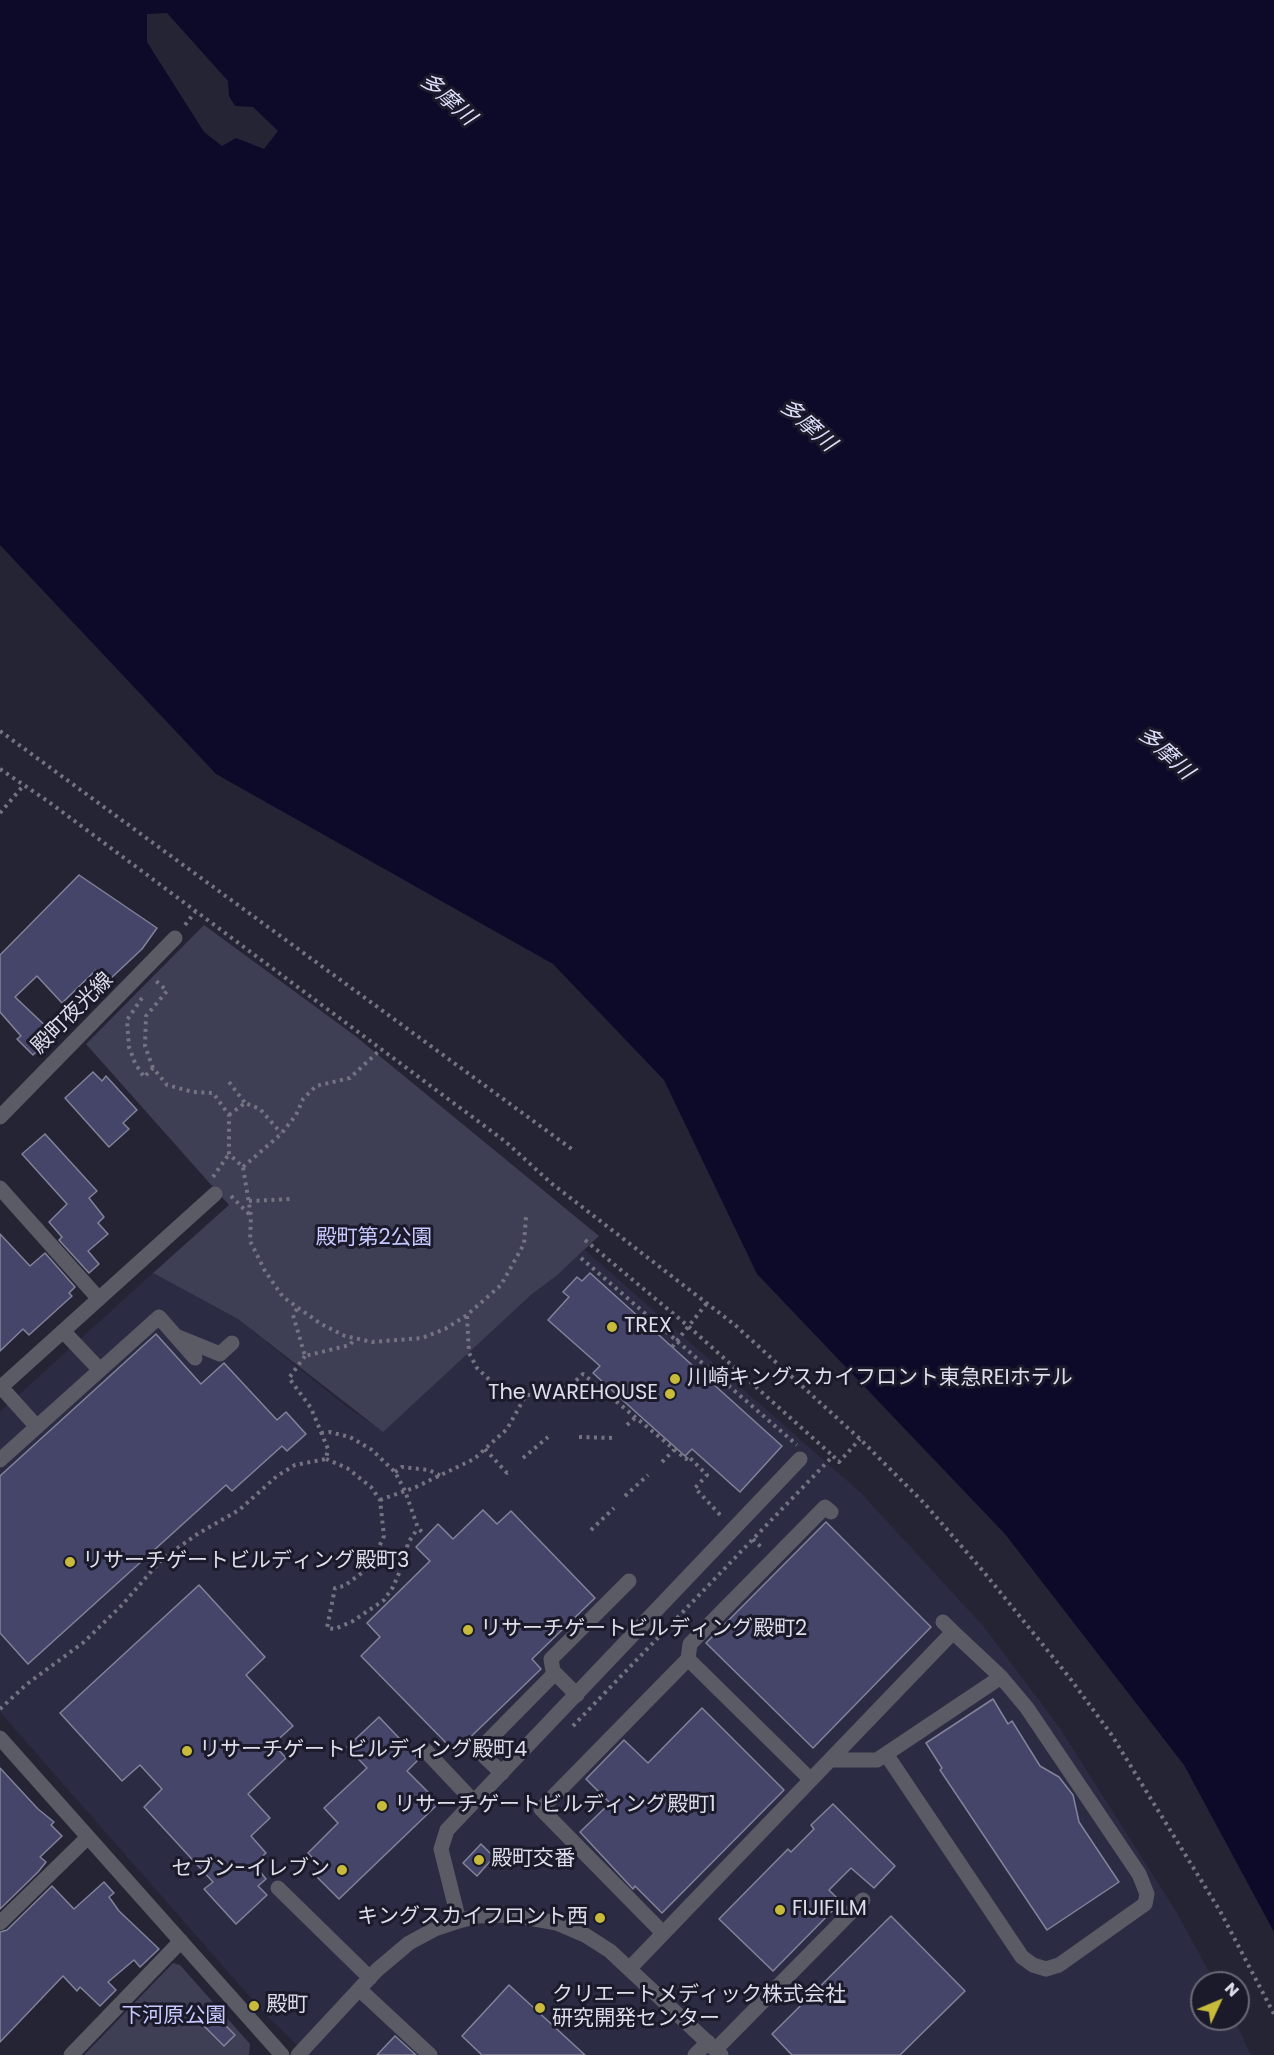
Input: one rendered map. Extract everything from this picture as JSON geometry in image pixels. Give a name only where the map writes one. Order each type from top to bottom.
[{"type":"street","name":"殿町夜光線","points":[[0,1117],[175,938]]},
{"type":"street","points":[[0,1188],[99,1299]]},
{"type":"street","points":[[37,1427],[1,1387],[215,1194]]},
{"type":"street","points":[[0,1460],[159,1317],[195,1358]]},
{"type":"street","points":[[63,1331],[100,1370]]},
{"type":"street","points":[[175,1336],[220,1354],[232,1343]]},
{"type":"street","points":[[459,1921],[447,1881],[441,1841],[447,1830],[723,1540],[806,1457]]},
{"type":"street","points":[[663,1933],[541,1809],[688,1659],[690,1644],[825,1507],[831,1512]]},
{"type":"street","points":[[577,1695],[555,1673],[551,1665],[554,1654],[629,1581]]},
{"type":"street","points":[[630,1968],[830,1760],[948,1627],[1001,1677],[1027,1708],[1139,1874],[1147,1894],[1145,1904],[1059,1965],[1046,1969],[1033,1965],[1022,1957],[886,1754]]},
{"type":"street","points":[[688,1659],[811,1780]]},
{"type":"street","points":[[502,1773],[485,1757],[482,1747],[555,1673]]},
{"type":"street","points":[[830,1760],[878,1760],[1001,1677]]},
{"type":"street","points":[[0,1738],[282,2055]]},
{"type":"street","points":[[425,1750],[474,1802]]},
{"type":"street","points":[[0,1923],[88,1837]]},
{"type":"street","points":[[278,1888],[370,1978]]},
{"type":"street","points":[[695,2055],[715,2049],[863,1900]]},
{"type":"street","points":[[298,2055],[359,1989],[409,1943],[435,1929],[459,1921],[494,1915],[542,1918],[585,1935],[630,1968],[715,2049]]},
{"type":"street","points":[[71,2055],[181,1941]]},
{"type":"street","points":[[359,1989],[430,2055]]},
{"type":"path","points":[[0,731],[573,1150]]},
{"type":"path","points":[[0,769],[49,802],[506,1142],[552,1183],[758,1346],[860,1439],[924,1503],[983,1571],[1069,1677],[1111,1734],[1220,1911],[1274,2014]]},
{"type":"path","points":[[0,813],[24,786]]},
{"type":"path","points":[[133,983],[144,994],[128,1020],[129,1047],[144,1077],[153,1068]]},
{"type":"path","points":[[167,991],[146,1016],[145,1046],[153,1068],[167,1085],[193,1092],[213,1093],[229,1115],[229,1154],[243,1167],[249,1201],[250,1241],[265,1271],[283,1297],[297,1309],[321,1324],[355,1338],[372,1342],[422,1338],[445,1329],[467,1316],[501,1285],[524,1244],[526,1217]]},
{"type":"path","points":[[243,1167],[281,1134],[296,1115],[303,1099],[316,1086],[350,1078],[381,1049]]},
{"type":"path","points":[[229,1082],[245,1103],[260,1109],[281,1134]]},
{"type":"path","points":[[229,1115],[245,1103]]},
{"type":"path","points":[[249,1201],[292,1199]]},
{"type":"path","points":[[585,1240],[688,1326],[839,1462],[860,1439]]},
{"type":"path","points":[[581,1258],[678,1340],[806,1457],[823,1467]]},
{"type":"path","points":[[672,1347],[706,1303]]},
{"type":"path","points":[[297,1309],[293,1315],[305,1356]]},
{"type":"path","points":[[467,1316],[469,1353],[477,1368],[495,1385],[526,1395],[552,1393],[570,1386],[583,1374],[674,1450],[686,1459],[688,1456],[707,1475],[695,1488],[725,1519]]},
{"type":"path","points":[[326,1459],[328,1449],[310,1408],[289,1378],[305,1356],[350,1345],[355,1338]]},
{"type":"path","points":[[380,1500],[441,1476],[474,1459],[507,1429],[526,1395]]},
{"type":"path","points":[[627,1425],[635,1418]]},
{"type":"path","points":[[321,1433],[329,1432],[350,1437],[372,1450],[395,1472],[405,1491],[418,1528],[423,1533]]},
{"type":"path","points":[[523,1458],[548,1437]]},
{"type":"path","points":[[579,1437],[614,1438]]},
{"type":"path","points":[[485,1449],[507,1473],[511,1470]]},
{"type":"path","points":[[662,1462],[674,1450]]},
{"type":"path","points":[[567,1732],[833,1456]]},
{"type":"path","points":[[0,1709],[27,1684],[84,1642],[122,1605],[162,1560],[199,1533],[239,1510],[277,1476],[295,1466],[326,1459],[347,1468],[371,1487],[380,1500],[384,1536],[379,1550],[370,1567],[344,1586],[335,1588],[327,1628],[335,1629],[353,1621],[384,1600],[393,1587],[404,1562],[408,1543],[418,1528]]},
{"type":"path","points":[[395,1472],[402,1467],[429,1470],[441,1476]]},
{"type":"path","points":[[626,1496],[648,1474]]},
{"type":"path","points":[[591,1530],[614,1508]]},
{"type":"shaded area","points":[[585,1250],[861,1493],[984,1627],[1059,1727],[1177,1913],[1208,1971],[1190,1971],[1190,2031],[1240,2031],[1251,2055],[307,2055],[265,2014],[0,1712],[0,1412],[153,1273],[238,1319],[347,1407],[383,1431],[532,1294]]},
{"type":"green space","name":"殿町第2公園","points":[[204,925],[354,1035],[599,1236],[556,1276],[532,1294],[383,1432],[238,1319],[153,1273],[229,1205],[86,1044]]},
{"type":"green space","name":"下河原公園","points":[[173,1963],[180,1965],[250,2044],[249,2055],[84,2055]]},
{"type":"water","name":"多摩川","points":[[0,0],[1274,0],[1274,1932],[1184,1765],[1005,1534],[757,1274],[664,1080],[553,964],[216,774],[0,545]],"holes":[[[167,13],[228,81],[229,96],[235,106],[253,107],[278,131],[264,149],[236,138],[222,146],[204,132],[147,42],[147,14]]]},
{"type":"building","points":[[79,875],[157,928],[142,949],[108,981],[96,970],[62,1003],[37,976],[15,997],[54,1034],[33,1055],[17,1039],[21,1036],[0,1012],[0,955]]},
{"type":"building","points":[[93,1072],[102,1081],[106,1076],[137,1110],[123,1123],[129,1129],[109,1147],[65,1098]]},
{"type":"building","points":[[45,1134],[97,1191],[89,1198],[104,1217],[98,1223],[108,1234],[88,1251],[99,1264],[89,1273],[59,1240],[62,1237],[49,1222],[67,1204],[22,1154]]},
{"type":"building","points":[[0,1234],[30,1266],[45,1253],[75,1287],[69,1293],[72,1296],[29,1335],[23,1329],[0,1351]]},
{"type":"building","name":"The WAREHOUSE","points":[[590,1273],[782,1446],[740,1492],[692,1449],[685,1456],[639,1415],[593,1373],[600,1366],[548,1320],[569,1297],[563,1292],[577,1277],[582,1281]]},
{"type":"building","name":"リサーチゲートビルディング殿町3","points":[[156,1334],[201,1384],[224,1363],[277,1420],[286,1412],[306,1434],[287,1451],[282,1446],[232,1491],[226,1485],[28,1664],[0,1633],[0,1476]]},
{"type":"building","name":"リサーチゲートビルディング殿町2","points":[[483,1510],[497,1524],[511,1511],[595,1598],[532,1659],[541,1669],[455,1752],[361,1656],[380,1637],[367,1623],[430,1561],[416,1547],[438,1524],[453,1539]]},
{"type":"building","points":[[826,1522],[931,1627],[813,1748],[706,1643]]},
{"type":"building","name":"リサーチゲートビルディング殿町4","points":[[199,1585],[265,1657],[246,1675],[293,1726],[273,1744],[286,1758],[248,1794],[270,1818],[251,1836],[266,1853],[254,1864],[266,1879],[258,1886],[267,1895],[236,1924],[204,1889],[213,1882],[144,1807],[162,1789],[140,1765],[122,1781],[60,1713]]},
{"type":"building","points":[[993,1699],[1008,1724],[1012,1721],[1040,1766],[1059,1777],[1073,1795],[1079,1822],[1119,1882],[1047,1930],[940,1770],[942,1768],[926,1743]]},
{"type":"building","points":[[702,1708],[784,1790],[662,1913],[635,1886],[633,1889],[580,1832],[610,1803],[586,1779],[624,1740],[648,1763]]},
{"type":"building","name":"リサーチゲートビルディング殿町1","points":[[379,1717],[419,1759],[407,1771],[439,1803],[339,1899],[314,1874],[321,1867],[308,1853],[338,1823],[324,1808],[367,1768],[347,1747]]},
{"type":"building","points":[[0,1768],[38,1809],[54,1822],[51,1825],[62,1836],[40,1857],[46,1862],[38,1872],[0,1909]]},
{"type":"building","name":"FIJIFILM","points":[[833,1804],[895,1866],[874,1888],[851,1868],[829,1890],[841,1902],[773,1971],[719,1919],[788,1849],[791,1852],[814,1829],[811,1825]]},
{"type":"building","name":"殿町交番","points":[[481,1844],[494,1857],[477,1876],[463,1863]]},
{"type":"building","points":[[104,1882],[114,1893],[109,1897],[119,1911],[159,1949],[140,1967],[134,1960],[108,1982],[116,1990],[100,2006],[80,1987],[77,1991],[63,1976],[0,2042],[0,1932],[7,1930],[52,1886],[74,1909]]},
{"type":"building","points":[[891,1916],[965,1991],[900,2055],[792,2055],[772,2034]]},
{"type":"building","points":[[509,1985],[585,2055],[482,2055],[462,2036]]},
{"type":"building","points":[[209,2009],[235,2035],[224,2046],[198,2020]]},
{"type":"building","points":[[395,2036],[416,2055],[377,2055]]},
{"type":"place","name":"TREX","points":[[612,1327]]},
{"type":"place","name":"川崎キングスカイフロント東急REIホテル","points":[[675,1379]]},
{"type":"place","name":"The WAREHOUSE","points":[[670,1394]]},
{"type":"place","name":"リサーチゲートビルディング殿町3","points":[[70,1562]]},
{"type":"place","name":"リサーチゲートビルディング殿町2","points":[[468,1630]]},
{"type":"place","name":"リサーチゲートビルディング殿町4","points":[[187,1751]]},
{"type":"place","name":"リサーチゲートビルディング殿町1","points":[[382,1806]]},
{"type":"place","name":"殿町交番","points":[[479,1860]]},
{"type":"place","name":"セブン-イレブン","points":[[342,1870]]},
{"type":"place","name":"FIJIFILM","points":[[780,1910]]},
{"type":"place","name":"キングスカイフロント西","points":[[600,1918]]},
{"type":"place","name":"殿町","points":[[254,2006]]},
{"type":"place","name":"クリエートメディック株式会社 研究開発センター","points":[[540,2008]]}]
